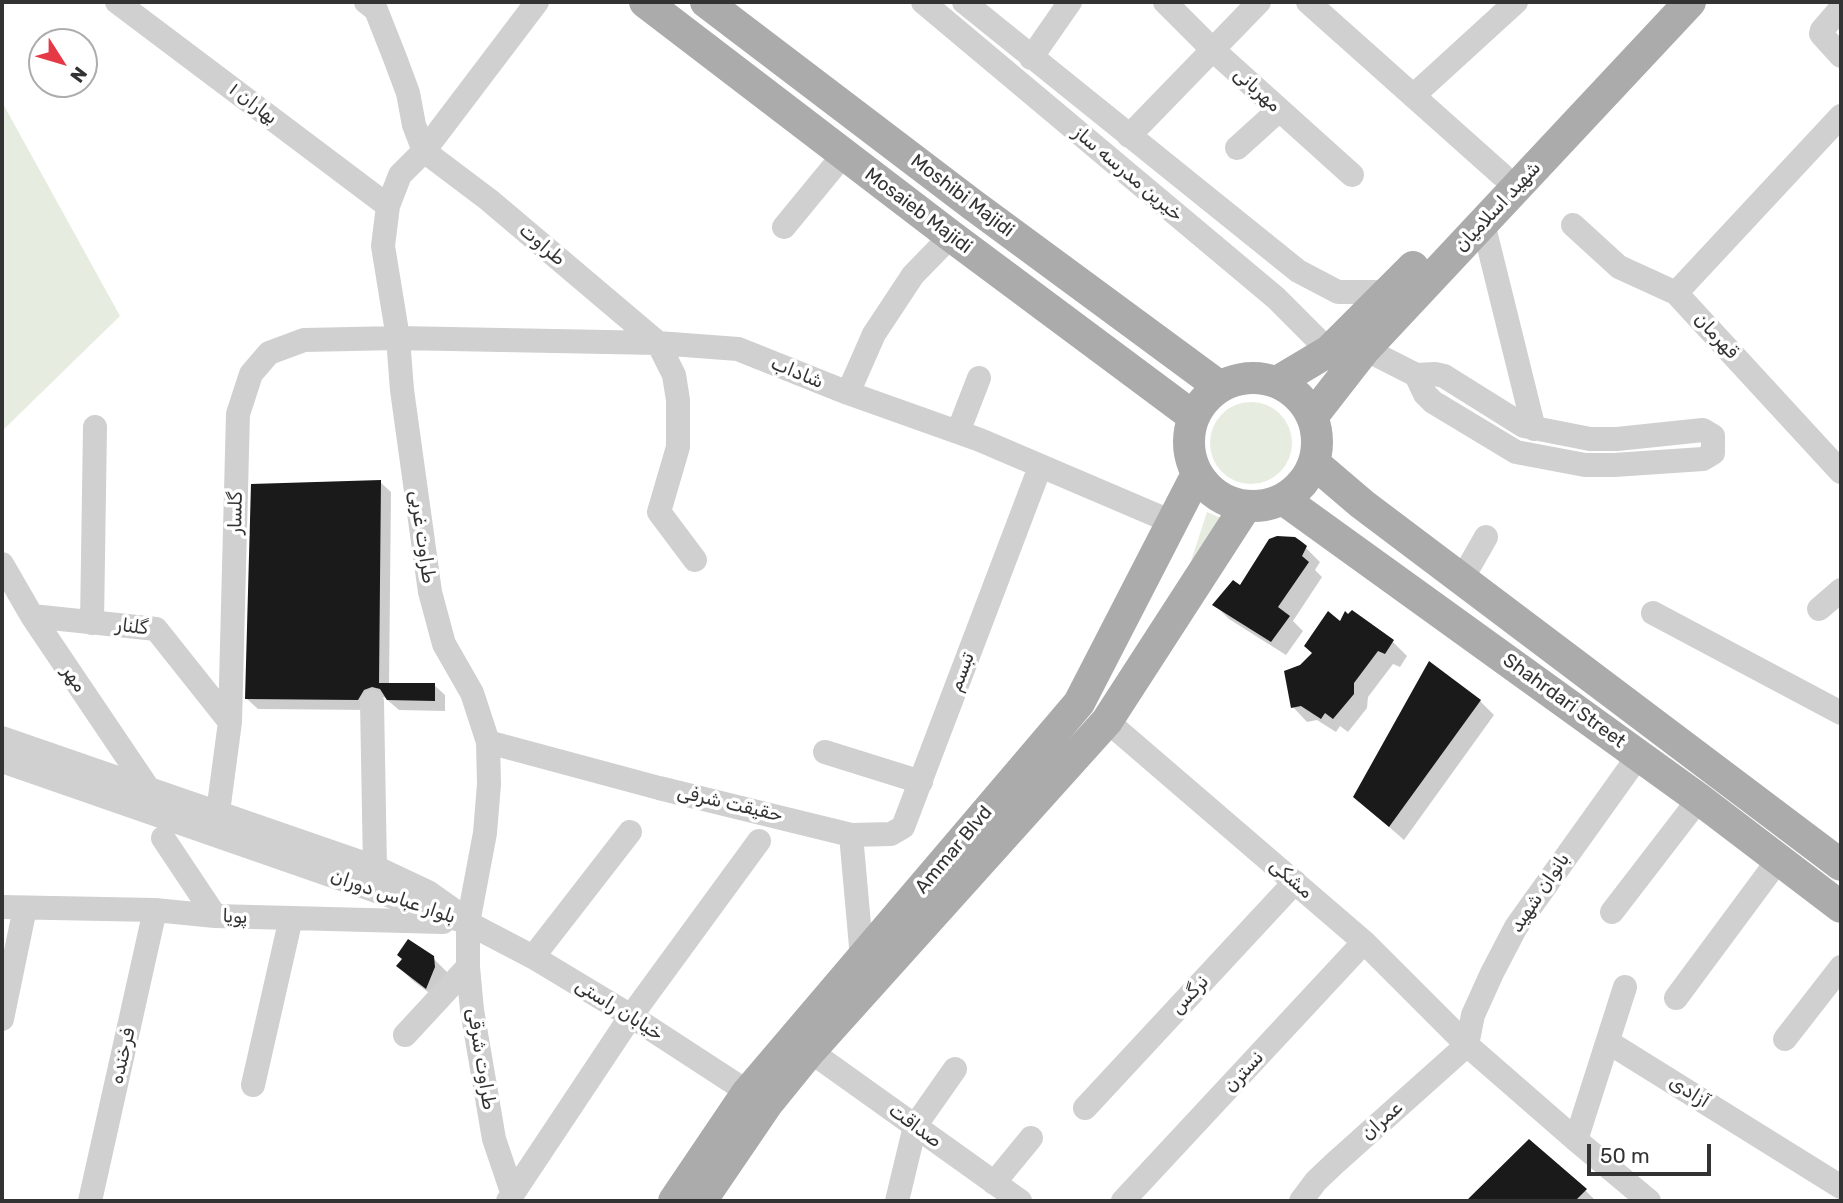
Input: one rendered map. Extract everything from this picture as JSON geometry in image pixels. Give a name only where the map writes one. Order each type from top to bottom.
[{"type":"main road","name":"Mosaieb Majidi","points":[[645,2],[951,236],[1194,417]]},
{"type":"main road","name":"Moshibi Majidi","points":[[706,2],[973,205],[1220,387]]},
{"type":"main road","name":"شهید اسلامیان","points":[[1277,382],[1329,351],[1502,175],[1665,2]]},
{"type":"main road","name":"شهید اسلامیان","points":[[1312,417],[1365,349],[1690,2]]},
{"type":"main road","points":[[1257,378],[1277,382],[1297,396],[1312,417],[1317,440],[1314,463],[1296,490],[1283,499],[1265,506],[1246,506],[1226,501],[1210,490],[1197,474],[1190,456],[1189,436],[1194,417],[1205,400],[1220,387],[1238,380],[1257,378]]},
{"type":"main road","name":"Shahrdari Street","points":[[1314,463],[1362,504],[1841,865]]},
{"type":"main road","name":"Ammar Blvd","points":[[674,1201],[757,1099],[862,958],[1079,703],[1197,474]]},
{"type":"main road","name":"Shahrdari Street","points":[[1283,499],[1639,755],[1841,908]]},
{"type":"main road","name":"Ammar Blvd","points":[[701,1201],[757,1099],[810,1051],[1107,721],[1246,506]]},
{"type":"street","name":"بهاران ۱","points":[[117,2],[388,206]]},
{"type":"street","points":[[366,2],[376,10],[395,58],[424,151]]},
{"type":"street","name":"طراوت غربی","points":[[468,923],[485,833],[489,784],[488,742],[472,693],[444,644],[430,592],[402,390],[398,338],[383,246],[388,206],[401,175],[424,151],[537,2]]},
{"type":"street","name":"خیرین مدرسه ساز","points":[[923,2],[1276,298],[1329,351]]},
{"type":"street","name":"خیرین مدرسه ساز","points":[[964,2],[1298,271],[1338,292],[1389,292]]},
{"type":"street","points":[[1031,58],[1070,2]]},
{"type":"street","name":"مهربانی","points":[[1165,2],[1212,49],[1352,175]]},
{"type":"street","points":[[1129,136],[1259,2]]},
{"type":"street","points":[[1308,2],[1502,175]]},
{"type":"street","points":[[1413,96],[1516,2]]},
{"type":"street","points":[[1841,8],[1822,30],[1822,34],[1841,56]]},
{"type":"street","points":[[1237,148],[1279,110]]},
{"type":"street","points":[[1676,293],[1841,116]]},
{"type":"street","name":"طراوت","points":[[424,151],[489,200],[658,343]]},
{"type":"street","points":[[784,227],[844,154]]},
{"type":"street","points":[[1483,223],[1534,429]]},
{"type":"street","name":"قهرمان","points":[[1573,225],[1619,267],[1676,293],[1830,444],[1841,472]]},
{"type":"street","points":[[848,393],[874,334],[913,275],[951,236]]},
{"type":"street","points":[[1276,298],[1298,271]]},
{"type":"street","name":"شاداب","points":[[398,338],[658,343],[738,349],[848,393],[958,432],[1172,522]]},
{"type":"street","name":"گلسار","points":[[218,812],[230,722],[238,414],[251,374],[270,353],[304,341],[398,338]]},
{"type":"street","points":[[658,343],[674,375],[678,400],[678,447],[659,512],[695,560]]},
{"type":"street","points":[[1365,349],[1416,375],[1444,376],[1524,426],[1534,429],[1590,439],[1617,439],[1703,430],[1713,436],[1713,453],[1703,459],[1615,466],[1585,465],[1516,452],[1433,402],[1425,394],[1416,375]]},
{"type":"street","points":[[958,432],[979,378]]},
{"type":"street","points":[[92,622],[95,427]]},
{"type":"street","name":"تبسم","points":[[851,835],[891,834],[903,827],[1040,467]]},
{"type":"street","points":[[1462,579],[1486,537]]},
{"type":"street","name":"مهر","points":[[2,564],[32,617],[150,791]]},
{"type":"street","points":[[1819,609],[1841,590]]},
{"type":"street","points":[[1653,613],[1841,713]]},
{"type":"street","name":"گلنار","points":[[32,617],[156,629],[230,722]]},
{"type":"street","points":[[372,702],[375,867]]},
{"type":"street","name":"مشکی","points":[[1107,721],[1364,942],[1467,1045],[1649,1201]]},
{"type":"street","name":"بلوار عباس دوران","points":[[2,738],[375,867],[428,892],[468,923]]},
{"type":"street","name":"حقیقت شرفی","points":[[488,742],[659,788],[851,835]]},
{"type":"street","points":[[825,752],[921,782]]},
{"type":"street","name":"بانوان شهید","points":[[1467,1045],[1473,1016],[1516,927],[1639,755]]},
{"type":"street","name":"بلوار عباس دوران","points":[[2,761],[468,923]]},
{"type":"street","points":[[1612,912],[1699,799]]},
{"type":"street","points":[[533,957],[630,832]]},
{"type":"street","points":[[851,835],[862,958]]},
{"type":"street","points":[[163,838],[215,916]]},
{"type":"street","points":[[510,1196],[631,1016],[759,841]]},
{"type":"street","points":[[1676,998],[1779,859]]},
{"type":"street","name":"نرگس","points":[[1085,1108],[1295,883]]},
{"type":"street","points":[[2,1019],[13,908]]},
{"type":"street","name":"پویا","points":[[13,908],[155,910],[215,916],[468,923]]},
{"type":"street","name":"فرخنده","points":[[90,1201],[155,910]]},
{"type":"street","points":[[253,1085],[291,918]]},
{"type":"street","name":"خیابان راستی","points":[[468,923],[533,957],[631,1016],[757,1099]]},
{"type":"street","name":"طراوت شرقی","points":[[468,923],[472,1010],[494,1139],[510,1196]]},
{"type":"street","name":"نسترن","points":[[1123,1201],[1364,942]]},
{"type":"street","points":[[405,1035],[468,967]]},
{"type":"street","points":[[1785,1039],[1841,967]]},
{"type":"street","points":[[1576,1140],[1625,987]]},
{"type":"street","name":"آزادی","points":[[1608,1042],[1841,1187]]},
{"type":"street","name":"عمران","points":[[1301,1201],[1316,1181],[1335,1163],[1467,1045]]},
{"type":"street","name":"صداقت","points":[[810,1051],[1020,1201]]},
{"type":"street","points":[[897,1201],[915,1126],[955,1069]]},
{"type":"street","points":[[994,1183],[1031,1138]]},
{"type":"shaded area","points":[[2,102],[120,316],[2,431]]},
{"type":"shaded area","points":[[1251,402],[1267,405],[1280,414],[1289,427],[1292,443],[1289,459],[1280,472],[1267,481],[1251,484],[1235,481],[1222,472],[1213,459],[1210,443],[1213,427],[1222,414],[1235,405]]},
{"type":"shaded area","points":[[1207,512],[1223,519],[1191,561]]},
{"type":"building","points":[[381,480],[379,683],[435,683],[435,701],[387,700],[380,689],[372,687],[364,690],[358,700],[245,699],[251,484]]},
{"type":"building","points":[[1277,536],[1295,537],[1307,546],[1302,556],[1309,562],[1278,607],[1290,616],[1271,642],[1212,605],[1233,580],[1240,585],[1269,539]]},
{"type":"building","points":[[1352,610],[1394,640],[1385,654],[1378,651],[1354,683],[1354,694],[1333,719],[1325,713],[1321,719],[1301,706],[1291,708],[1284,671],[1300,665],[1312,653],[1304,646],[1328,611],[1340,621],[1345,611],[1348,614]]},
{"type":"building","points":[[1429,661],[1481,700],[1389,827],[1353,797]]},
{"type":"building","points":[[408,939],[434,956],[435,967],[426,989],[396,966],[402,959],[397,955]]},
{"type":"building","points":[[1529,1139],[1587,1189],[1575,1201],[1466,1201]]}]
